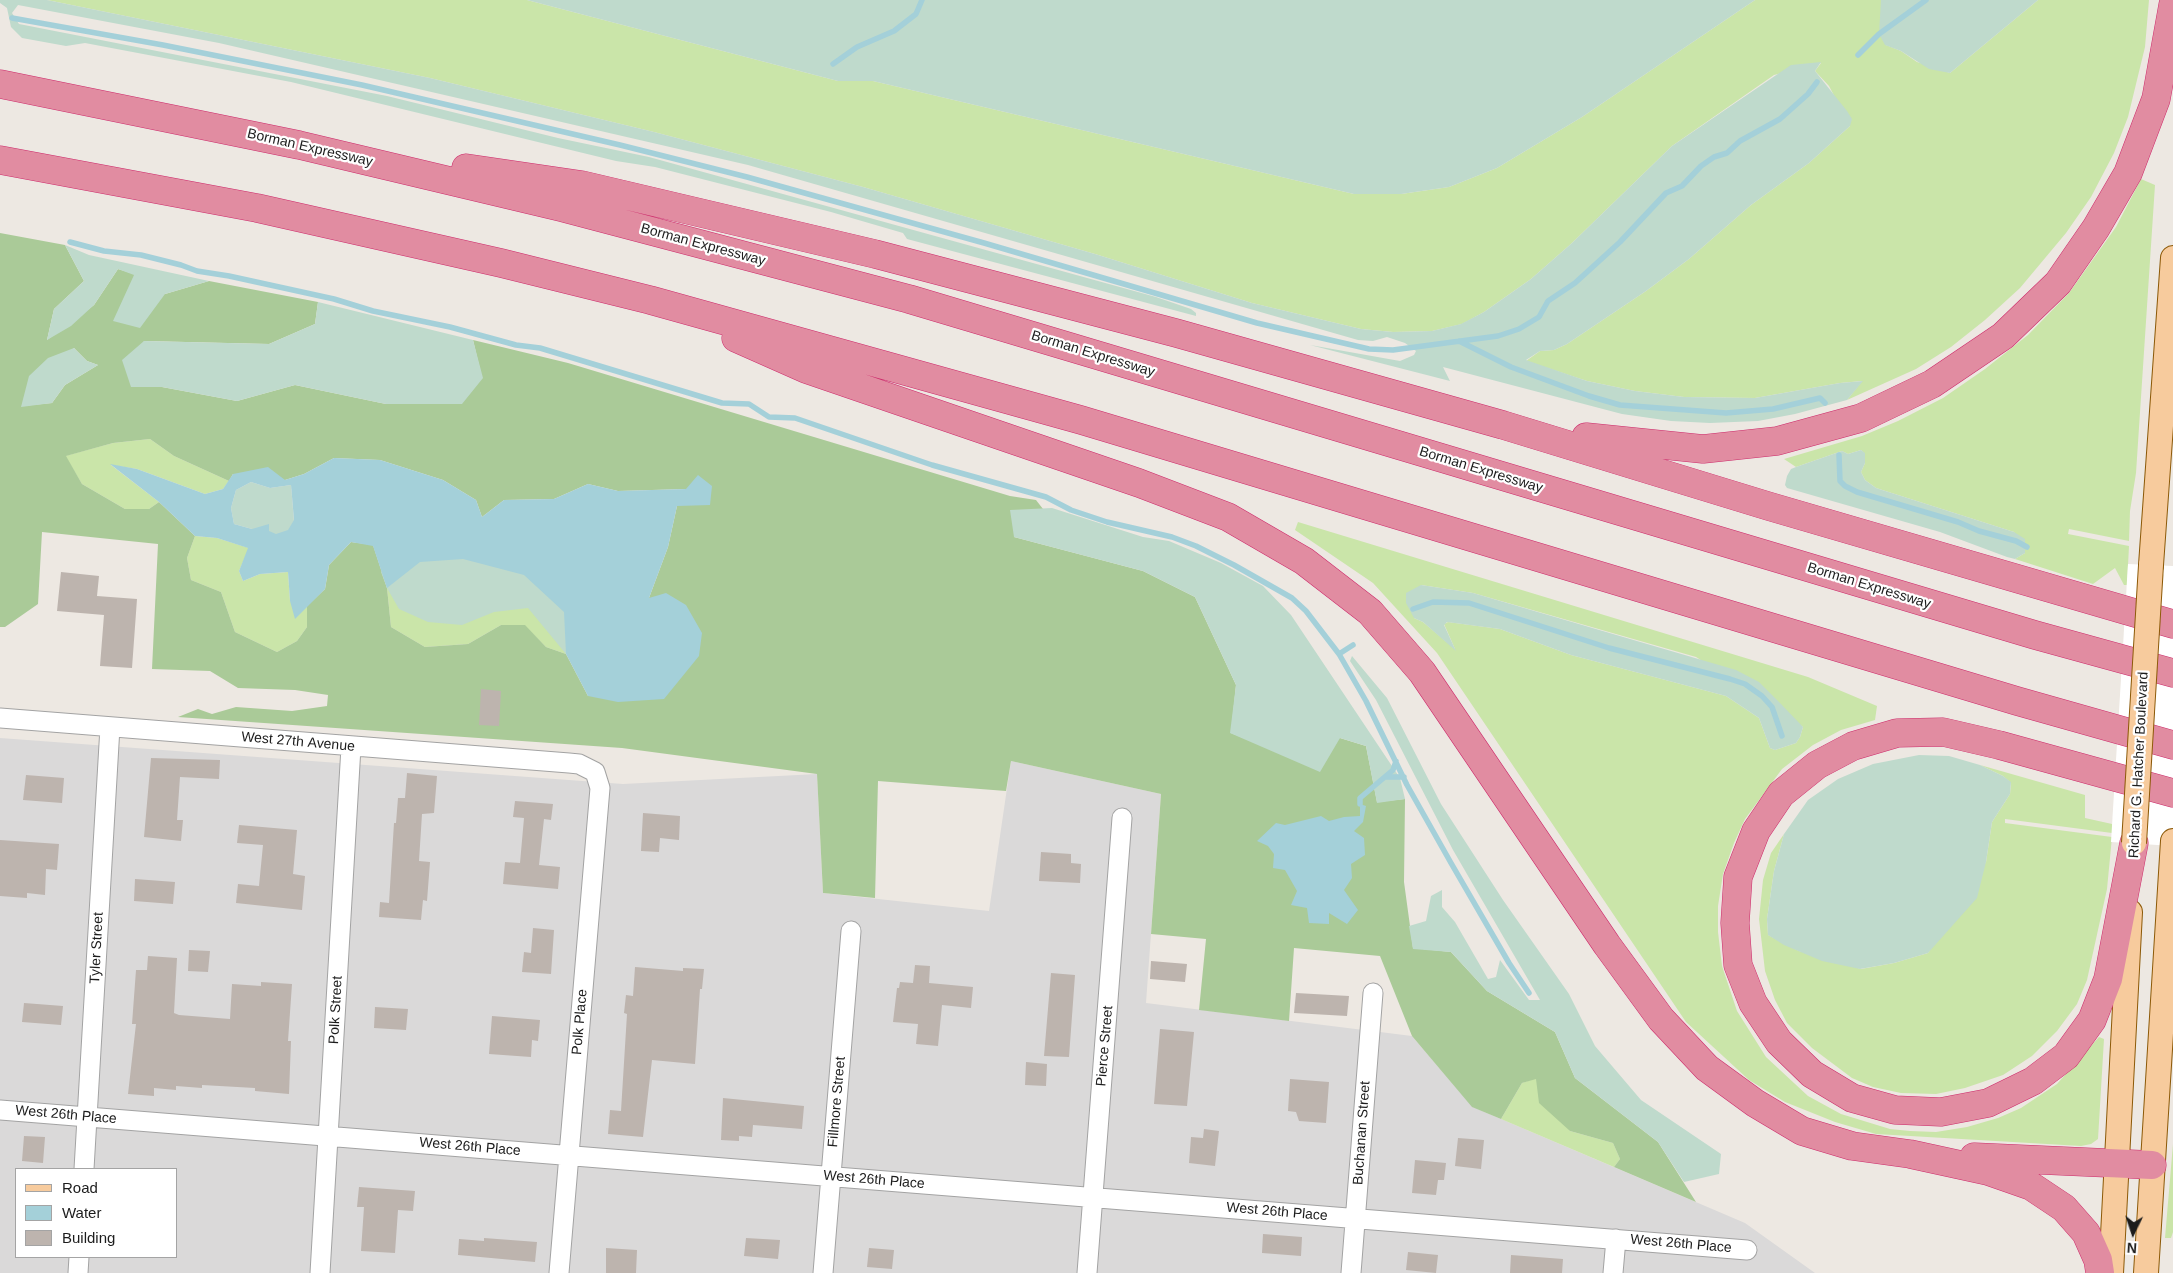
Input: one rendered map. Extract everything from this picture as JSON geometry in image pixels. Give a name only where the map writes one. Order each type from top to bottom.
[{"type":"highway","points":[[1503,425],[1632,443],[1703,449],[1777,441],[1861,418],[1932,384],[2003,336],[2058,283],[2096,228],[2128,172],[2156,99],[2173,5]]},
{"type":"highway","name":"Borman Expressway","points":[[0,84],[299,145],[564,208],[910,300],[2007,627],[2173,674]]},
{"type":"highway","points":[[299,145],[582,185],[884,257],[1176,333],[1503,425],[1768,506],[2173,624]]},
{"type":"highway","points":[[0,160],[257,208],[501,263],[650,300],[1081,420],[2017,701],[2173,745]]},
{"type":"highway","points":[[650,300],[806,369],[1130,480],[1228,517],[1304,561],[1370,612],[1422,672],[1607,946],[1661,1019],[1707,1068],[1756,1103],[1802,1131],[1852,1146],[1910,1154],[1988,1171],[2031,1186],[2064,1208],[2086,1233],[2098,1260],[2100,1273]]},
{"type":"highway","points":[[2134,843],[2108,979],[2092,1020],[2066,1056],[2032,1081],[1988,1103],[1940,1112],[1895,1110],[1852,1098],[1812,1074],[1779,1042],[1753,1003],[1738,965],[1735,923],[1738,877],[1756,831],[1781,794],[1817,765],[1853,746],[1897,733],[1943,732],[1999,745],[2173,792]]},
{"type":"highway","points":[[1910,1154],[2152,1165]]},
{"type":"main road","name":"Richard G. Hatcher Boulevard","points":[[2111,1273],[2134,843],[2151,565],[2173,258]]},
{"type":"main road","points":[[2146,1273],[2173,841]]},
{"type":"street","name":"West 27th Avenue","points":[[0,718],[569,763],[580,764],[595,772]]},
{"type":"street","name":"Tyler Street","points":[[84,1168],[110,727]]},
{"type":"street","name":"Polk Street","points":[[320,1273],[350,746]]},
{"type":"street","name":"Polk Place","points":[[559,1273],[600,788],[599,779],[595,772]]},
{"type":"street","name":"Pierce Street","points":[[1087,1273],[1122,818]]},
{"type":"street","name":"Fillmore Street","points":[[823,1273],[851,930]]},
{"type":"street","name":"Buchanan Street","points":[[1351,1273],[1373,993]]},
{"type":"street","name":"West 26th Place","points":[[0,1110],[1747,1250]]},
{"type":"street","points":[[1613,1273],[1616,1239]]},
{"type":"street","points":[[78,1273],[79,1258]]},
{"type":"shaded area","points":[[0,738],[623,784],[817,774],[823,893],[989,911],[1011,761],[1161,794],[1146,1003],[1412,1036],[1473,1107],[1745,1223],[1815,1273],[0,1273]]},
{"type":"green space","points":[[0,0],[47,0],[430,78],[654,132],[863,187],[1095,254],[1252,303],[1361,329],[1393,332],[1432,331],[1461,324],[1484,312],[1531,279],[1572,243],[1672,146],[1791,65],[1821,62],[1815,71],[1847,111],[1852,119],[1850,126],[1809,163],[1751,205],[1689,259],[1646,291],[1567,344],[1554,350],[1540,351],[1526,360],[1587,381],[1635,391],[1684,397],[1755,398],[1840,383],[1863,381],[1847,400],[1795,414],[1758,421],[1710,423],[1671,421],[1622,414],[1443,367],[1450,381],[1310,345],[1400,361],[1414,355],[1416,351],[1405,343],[1387,337],[1373,341],[1358,340],[748,165],[219,43],[18,5],[12,13],[19,24],[387,96],[558,138],[649,157],[1156,297],[1191,309],[1196,313],[1196,316],[907,239],[903,233],[831,212],[655,167],[616,161],[291,82],[85,43],[66,46],[22,38],[11,27],[7,8],[0,3]]},
{"type":"green space","points":[[47,0],[527,0],[838,81],[873,81],[1354,194],[1401,194],[1449,187],[1497,168],[1582,117],[1755,0],[1881,0],[1886,45],[1901,51],[1917,62],[1950,73],[2038,0],[2149,0],[2145,47],[2128,117],[2114,153],[2091,197],[2066,233],[2020,288],[1985,320],[1951,347],[1916,369],[1847,400],[1862,381],[1755,398],[1684,397],[1635,391],[1587,381],[1526,361],[1540,351],[1554,350],[1567,344],[1646,291],[1689,259],[1751,205],[1809,163],[1850,126],[1829,86],[1815,71],[1821,63],[1774,75],[1672,146],[1572,243],[1531,279],[1484,312],[1462,324],[1432,331],[1393,332],[1361,329],[1252,303],[1095,254],[863,187],[654,132],[430,78]]},
{"type":"green space","points":[[527,0],[1755,0],[1582,117],[1497,168],[1449,187],[1401,194],[1354,194],[873,81],[838,81]]},
{"type":"green space","points":[[1881,0],[2038,0],[1950,73],[1929,69],[1901,51],[1885,45],[1879,34]]},
{"type":"green space","points":[[2141,179],[2155,185],[2136,473],[2130,511],[2129,541],[2069,529],[2068,534],[2129,546],[2127,585],[2124,585],[2115,568],[2093,584],[2015,559],[2025,553],[2014,532],[1876,488],[1865,480],[1861,472],[1865,463],[1865,454],[1861,450],[1848,454],[1842,451],[1796,467],[1784,459],[1862,436],[1898,421],[1943,398],[1985,369],[2028,335],[2069,293],[2116,227]]},
{"type":"green space","points":[[0,233],[65,245],[84,281],[54,309],[47,340],[94,305],[118,269],[134,274],[165,294],[209,281],[318,302],[315,324],[269,344],[144,341],[131,387],[162,387],[237,401],[295,385],[386,404],[482,378],[473,340],[568,363],[1010,496],[1036,500],[1043,509],[1031,510],[1014,537],[1143,571],[1195,597],[1236,685],[1231,733],[1273,750],[1340,738],[1366,746],[1377,802],[1405,799],[1404,882],[1413,948],[1451,952],[1487,991],[1555,1032],[1575,1078],[1658,1142],[1696,1202],[1614,1167],[1620,1159],[1613,1143],[1570,1131],[1539,1103],[1536,1079],[1522,1083],[1501,1119],[1472,1107],[1412,1036],[1380,956],[1294,948],[1289,1021],[1199,1010],[1206,939],[1151,934],[1161,794],[1011,761],[1006,791],[878,781],[875,898],[823,893],[817,774],[622,748],[178,717],[198,709],[212,714],[236,707],[292,711],[327,706],[328,695],[295,690],[238,688],[210,671],[152,669],[158,544],[42,532],[38,604],[5,627],[0,627]],"holes":[[[74,348],[87,361],[98,365],[65,385],[52,403],[22,406]],[[150,439],[174,456],[229,481],[233,474],[285,480],[304,474],[334,458],[380,460],[443,480],[476,500],[482,517],[504,500],[554,499],[588,484],[618,491],[686,489],[677,506],[668,547],[649,598],[588,696],[566,654],[546,647],[525,625],[501,625],[468,644],[425,647],[391,627],[387,588],[373,545],[351,542],[329,565],[325,589],[307,606],[307,627],[297,641],[277,652],[235,632],[221,592],[191,580],[187,558],[195,536],[159,502],[149,509],[125,509],[82,484],[66,456],[113,443]]]},
{"type":"green space","points":[[65,245],[89,255],[209,281],[165,294],[140,328],[113,321],[134,275],[118,269],[94,305],[71,326],[47,340],[54,309],[84,281]]},
{"type":"green space","points":[[318,302],[473,340],[483,378],[462,404],[386,404],[295,385],[237,401],[162,387],[131,387],[122,360],[144,341],[269,344],[315,324]]},
{"type":"green space","points":[[74,348],[87,361],[98,365],[65,385],[52,403],[21,407],[29,376],[48,358]]},
{"type":"green space","points":[[150,439],[174,456],[229,481],[223,489],[205,494],[137,469],[111,465],[159,502],[149,509],[125,509],[82,484],[65,456],[113,443]]},
{"type":"green space","points":[[1861,450],[1865,453],[1865,463],[1861,472],[1865,480],[1876,488],[2014,532],[2025,539],[2025,553],[2015,559],[2007,557],[1940,532],[1787,488],[1785,485],[1791,469],[1842,451],[1848,454]]},
{"type":"green space","points":[[251,482],[270,488],[291,485],[294,521],[290,554],[252,529],[234,524],[231,508],[236,490]]},
{"type":"green space","points":[[1052,508],[1143,537],[1169,541],[1221,563],[1263,586],[1291,615],[1400,778],[1405,799],[1377,803],[1366,746],[1340,738],[1320,772],[1230,733],[1236,685],[1195,597],[1143,571],[1014,537],[1010,510]]},
{"type":"green space","points":[[1298,522],[1808,677],[1877,706],[1875,720],[1841,730],[1813,745],[1782,769],[1745,819],[1723,874],[1718,906],[1718,932],[1722,966],[1737,1011],[1766,1057],[1808,1096],[1841,1114],[1890,1129],[1910,1131],[1936,1132],[1967,1127],[1998,1118],[2021,1108],[2057,1084],[2099,1037],[2104,1039],[2098,1139],[2091,1144],[2081,1146],[1876,1134],[1835,1122],[1785,1102],[1749,1080],[1686,1022],[1437,653],[1373,583],[1295,530]],"holes":[[[1421,585],[1473,593],[1696,657],[1803,727],[1800,737],[1796,743],[1775,750],[1770,748],[1759,718],[1726,696],[1571,655],[1500,629],[1448,622],[1444,624],[1455,649],[1423,622],[1414,618]]]},
{"type":"green space","points":[[195,536],[217,538],[249,548],[239,571],[243,581],[260,574],[288,572],[290,601],[304,608],[307,606],[307,627],[297,641],[277,652],[235,632],[221,592],[191,580],[187,558]]},
{"type":"green space","points":[[564,548],[580,645],[566,654],[528,608],[494,612],[462,625],[428,622],[399,609],[387,588],[381,572],[401,558]]},
{"type":"green space","points":[[420,562],[564,612],[566,654],[546,647],[524,625],[501,625],[468,644],[425,647],[391,627],[387,588]]},
{"type":"green space","points":[[1421,585],[1473,593],[1736,670],[1759,682],[1803,727],[1800,737],[1796,743],[1775,750],[1770,748],[1759,718],[1726,696],[1571,655],[1500,629],[1447,622],[1444,625],[1456,651],[1423,622],[1414,618],[1406,603],[1406,593]]},
{"type":"green space","points":[[1352,656],[1387,698],[1441,804],[1503,900],[1569,994],[1595,1046],[1641,1100],[1721,1154],[1719,1174],[1684,1182],[1658,1142],[1575,1078],[1555,1032],[1487,991],[1451,952],[1413,949],[1409,926],[1426,921],[1431,896],[1442,890],[1442,907],[1455,922],[1488,979],[1496,977],[1500,960],[1529,1000],[1540,1000],[1453,850],[1376,700],[1350,661]]},
{"type":"green space","points":[[1919,755],[1949,756],[1980,765],[2011,782],[2010,794],[1992,822],[1986,862],[1977,898],[1928,953],[1894,963],[1860,969],[1822,961],[1784,945],[1768,935],[1767,919],[1774,871],[1784,834],[1808,800],[1838,779],[1873,764]]},
{"type":"green space","points":[[1980,765],[2085,795],[2085,818],[2112,824],[2112,833],[2005,819],[2005,823],[2112,837],[2107,889],[2087,980],[2077,1004],[2057,1031],[2032,1056],[2003,1075],[1965,1088],[1936,1094],[1901,1093],[1873,1087],[1852,1078],[1812,1048],[1787,1023],[1775,1000],[1765,971],[1759,919],[1763,880],[1771,853],[1784,834],[1774,871],[1767,919],[1768,935],[1799,951],[1861,969],[1894,963],[1928,953],[1986,862],[1992,822],[2010,794],[2011,783],[2003,776]]},
{"type":"green space","points":[[1536,1078],[1570,1131],[1613,1143],[1620,1159],[1614,1167],[1501,1119],[1522,1083]]},
{"type":"green space","points":[[2173,1144],[2173,1232],[2171,1238],[2165,1238]]},
{"type":"water","points":[[334,458],[380,460],[443,480],[476,500],[482,517],[504,500],[554,499],[588,484],[618,491],[686,489],[698,475],[712,486],[710,505],[677,506],[668,547],[649,598],[666,593],[686,605],[702,633],[699,656],[664,699],[618,702],[588,696],[566,654],[564,612],[524,575],[463,559],[420,562],[387,588],[373,546],[351,542],[329,565],[325,589],[295,619],[290,601],[288,572],[260,574],[243,581],[239,571],[248,548],[217,538],[195,536],[159,502],[110,464],[137,469],[205,494],[223,489],[233,474],[268,467],[285,480],[304,474]],"holes":[[[251,482],[270,488],[291,485],[294,520],[288,530],[276,534],[269,531],[269,524],[252,529],[234,524],[231,508],[236,490]]]},
{"type":"water","points":[[1360,804],[1366,806],[1363,822],[1354,831],[1364,838],[1365,855],[1351,864],[1352,878],[1344,890],[1358,910],[1347,924],[1329,913],[1329,924],[1309,923],[1307,908],[1291,905],[1297,891],[1285,870],[1273,868],[1274,854],[1268,846],[1257,841],[1276,823],[1285,825],[1321,816],[1329,821],[1344,817],[1360,816]]},
{"type":"pier","points":[[2128,564],[2173,566],[2173,846],[2111,842]]},
{"type":"building","points":[[61,572],[99,576],[97,596],[137,599],[132,668],[100,666],[104,615],[57,611]]},
{"type":"building","points":[[481,689],[501,691],[499,726],[479,725]]},
{"type":"building","points":[[151,758],[220,760],[219,779],[180,777],[177,820],[183,820],[181,841],[144,837]]},
{"type":"building","points":[[407,773],[437,776],[434,813],[422,814],[419,861],[430,862],[427,901],[423,900],[421,920],[379,917],[380,902],[389,903],[394,823],[396,823],[398,798],[405,798]]},
{"type":"building","points":[[26,775],[64,778],[62,803],[23,800]]},
{"type":"building","points":[[515,801],[553,804],[551,820],[544,819],[539,865],[560,867],[558,889],[503,884],[505,862],[520,863],[524,818],[513,817]]},
{"type":"building","points":[[643,813],[680,816],[679,840],[660,838],[659,852],[641,851]]},
{"type":"building","points":[[239,825],[297,830],[293,874],[305,876],[302,910],[236,903],[238,884],[259,886],[263,845],[237,843]]},
{"type":"building","points":[[0,840],[59,844],[57,870],[46,869],[45,895],[27,893],[27,898],[0,896]]},
{"type":"building","points":[[1041,852],[1071,854],[1071,863],[1081,864],[1080,883],[1039,881]]},
{"type":"building","points":[[135,879],[175,882],[173,904],[134,901]]},
{"type":"building","points":[[533,928],[554,930],[551,974],[522,972],[524,952],[531,953]]},
{"type":"building","points":[[189,950],[210,951],[208,972],[188,971]]},
{"type":"building","points":[[148,956],[177,958],[174,1013],[179,1015],[230,1019],[232,984],[261,986],[261,982],[292,984],[288,1041],[291,1041],[289,1094],[255,1091],[255,1088],[202,1085],[202,1088],[176,1086],[176,1090],[154,1088],[154,1096],[128,1094],[136,1024],[132,1024],[136,970],[147,970]]},
{"type":"building","points":[[1151,961],[1187,964],[1185,982],[1150,979]]},
{"type":"building","points":[[915,965],[930,966],[929,983],[973,987],[971,1008],[942,1005],[938,1046],[916,1044],[918,1024],[893,1022],[897,988],[899,988],[900,982],[913,983]]},
{"type":"building","points":[[635,967],[683,971],[683,968],[704,969],[702,989],[700,989],[695,1064],[652,1060],[643,1137],[608,1134],[610,1110],[621,1111],[627,1014],[624,1013],[626,995],[633,996]]},
{"type":"building","points":[[1051,973],[1075,975],[1069,1057],[1044,1056]]},
{"type":"building","points":[[1296,993],[1349,996],[1347,1016],[1294,1013]]},
{"type":"building","points":[[24,1003],[63,1006],[61,1025],[22,1022]]},
{"type":"building","points":[[375,1007],[408,1009],[406,1030],[374,1028]]},
{"type":"building","points":[[492,1016],[540,1020],[538,1041],[532,1040],[531,1057],[489,1054]]},
{"type":"building","points":[[1160,1029],[1194,1032],[1187,1106],[1154,1104]]},
{"type":"building","points":[[1026,1062],[1047,1064],[1046,1086],[1025,1085]]},
{"type":"building","points":[[1290,1079],[1329,1082],[1326,1123],[1299,1121],[1296,1112],[1288,1111]]},
{"type":"building","points":[[723,1098],[804,1106],[802,1129],[753,1125],[752,1137],[739,1136],[739,1141],[721,1140]]},
{"type":"building","points":[[1204,1129],[1219,1131],[1215,1166],[1189,1163],[1191,1137],[1203,1138]]},
{"type":"building","points":[[24,1136],[45,1137],[43,1163],[22,1161]]},
{"type":"building","points":[[1458,1138],[1484,1140],[1481,1169],[1455,1166]]},
{"type":"building","points":[[1415,1160],[1446,1163],[1444,1180],[1438,1180],[1436,1195],[1412,1193]]},
{"type":"building","points":[[359,1187],[415,1191],[413,1211],[398,1210],[395,1253],[361,1251],[364,1207],[357,1207]]},
{"type":"building","points":[[1263,1234],[1302,1237],[1301,1256],[1262,1253]]},
{"type":"building","points":[[484,1238],[537,1242],[535,1262],[458,1255],[459,1239],[484,1241]]},
{"type":"building","points":[[746,1238],[780,1240],[778,1259],[744,1256]]},
{"type":"building","points":[[606,1248],[637,1250],[636,1273],[606,1273]]},
{"type":"building","points":[[869,1248],[894,1250],[892,1269],[867,1267]]},
{"type":"building","points":[[1408,1252],[1438,1255],[1436,1273],[1406,1270]]},
{"type":"building","points":[[1511,1255],[1563,1259],[1562,1273],[1510,1273]]},
{"type":"waterway","points":[[833,64],[857,47],[894,31],[916,14],[922,0]]},
{"type":"waterway","points":[[1858,55],[1879,34],[1926,0]]},
{"type":"waterway","points":[[12,18],[163,45],[362,85],[620,145],[747,177],[984,243],[1257,323],[1369,349],[1393,350],[1498,336],[1519,329],[1539,317],[1548,301],[1575,283],[1620,242],[1666,193],[1682,186],[1701,166],[1714,157],[1727,153],[1740,141],[1780,119],[1808,94],[1817,82]]},
{"type":"waterway","points":[[70,242],[104,251],[141,255],[197,271],[229,276],[334,299],[373,311],[450,327],[516,345],[540,348],[722,403],[749,404],[769,417],[795,418],[932,465],[1046,497],[1071,510],[1107,522],[1172,537],[1196,546],[1234,565],[1292,598],[1306,611],[1339,654],[1366,701],[1407,785],[1509,963],[1529,993]]},
{"type":"waterway","points":[[1459,341],[1511,367],[1589,396],[1620,405],[1726,413],[1773,409],[1820,398],[1825,403]]},
{"type":"waterway","points":[[1839,455],[1840,481],[1857,492],[1958,522],[1979,531],[2016,541],[2027,547]]},
{"type":"waterway","points":[[1413,609],[1433,602],[1469,603],[1609,648],[1745,684],[1762,696],[1772,707],[1782,736]]},
{"type":"waterway","points":[[1339,654],[1353,645]]},
{"type":"waterway","points":[[1360,804],[1360,798],[1393,770],[1396,761]]},
{"type":"waterway","points":[[1386,777],[1404,777]]}]
